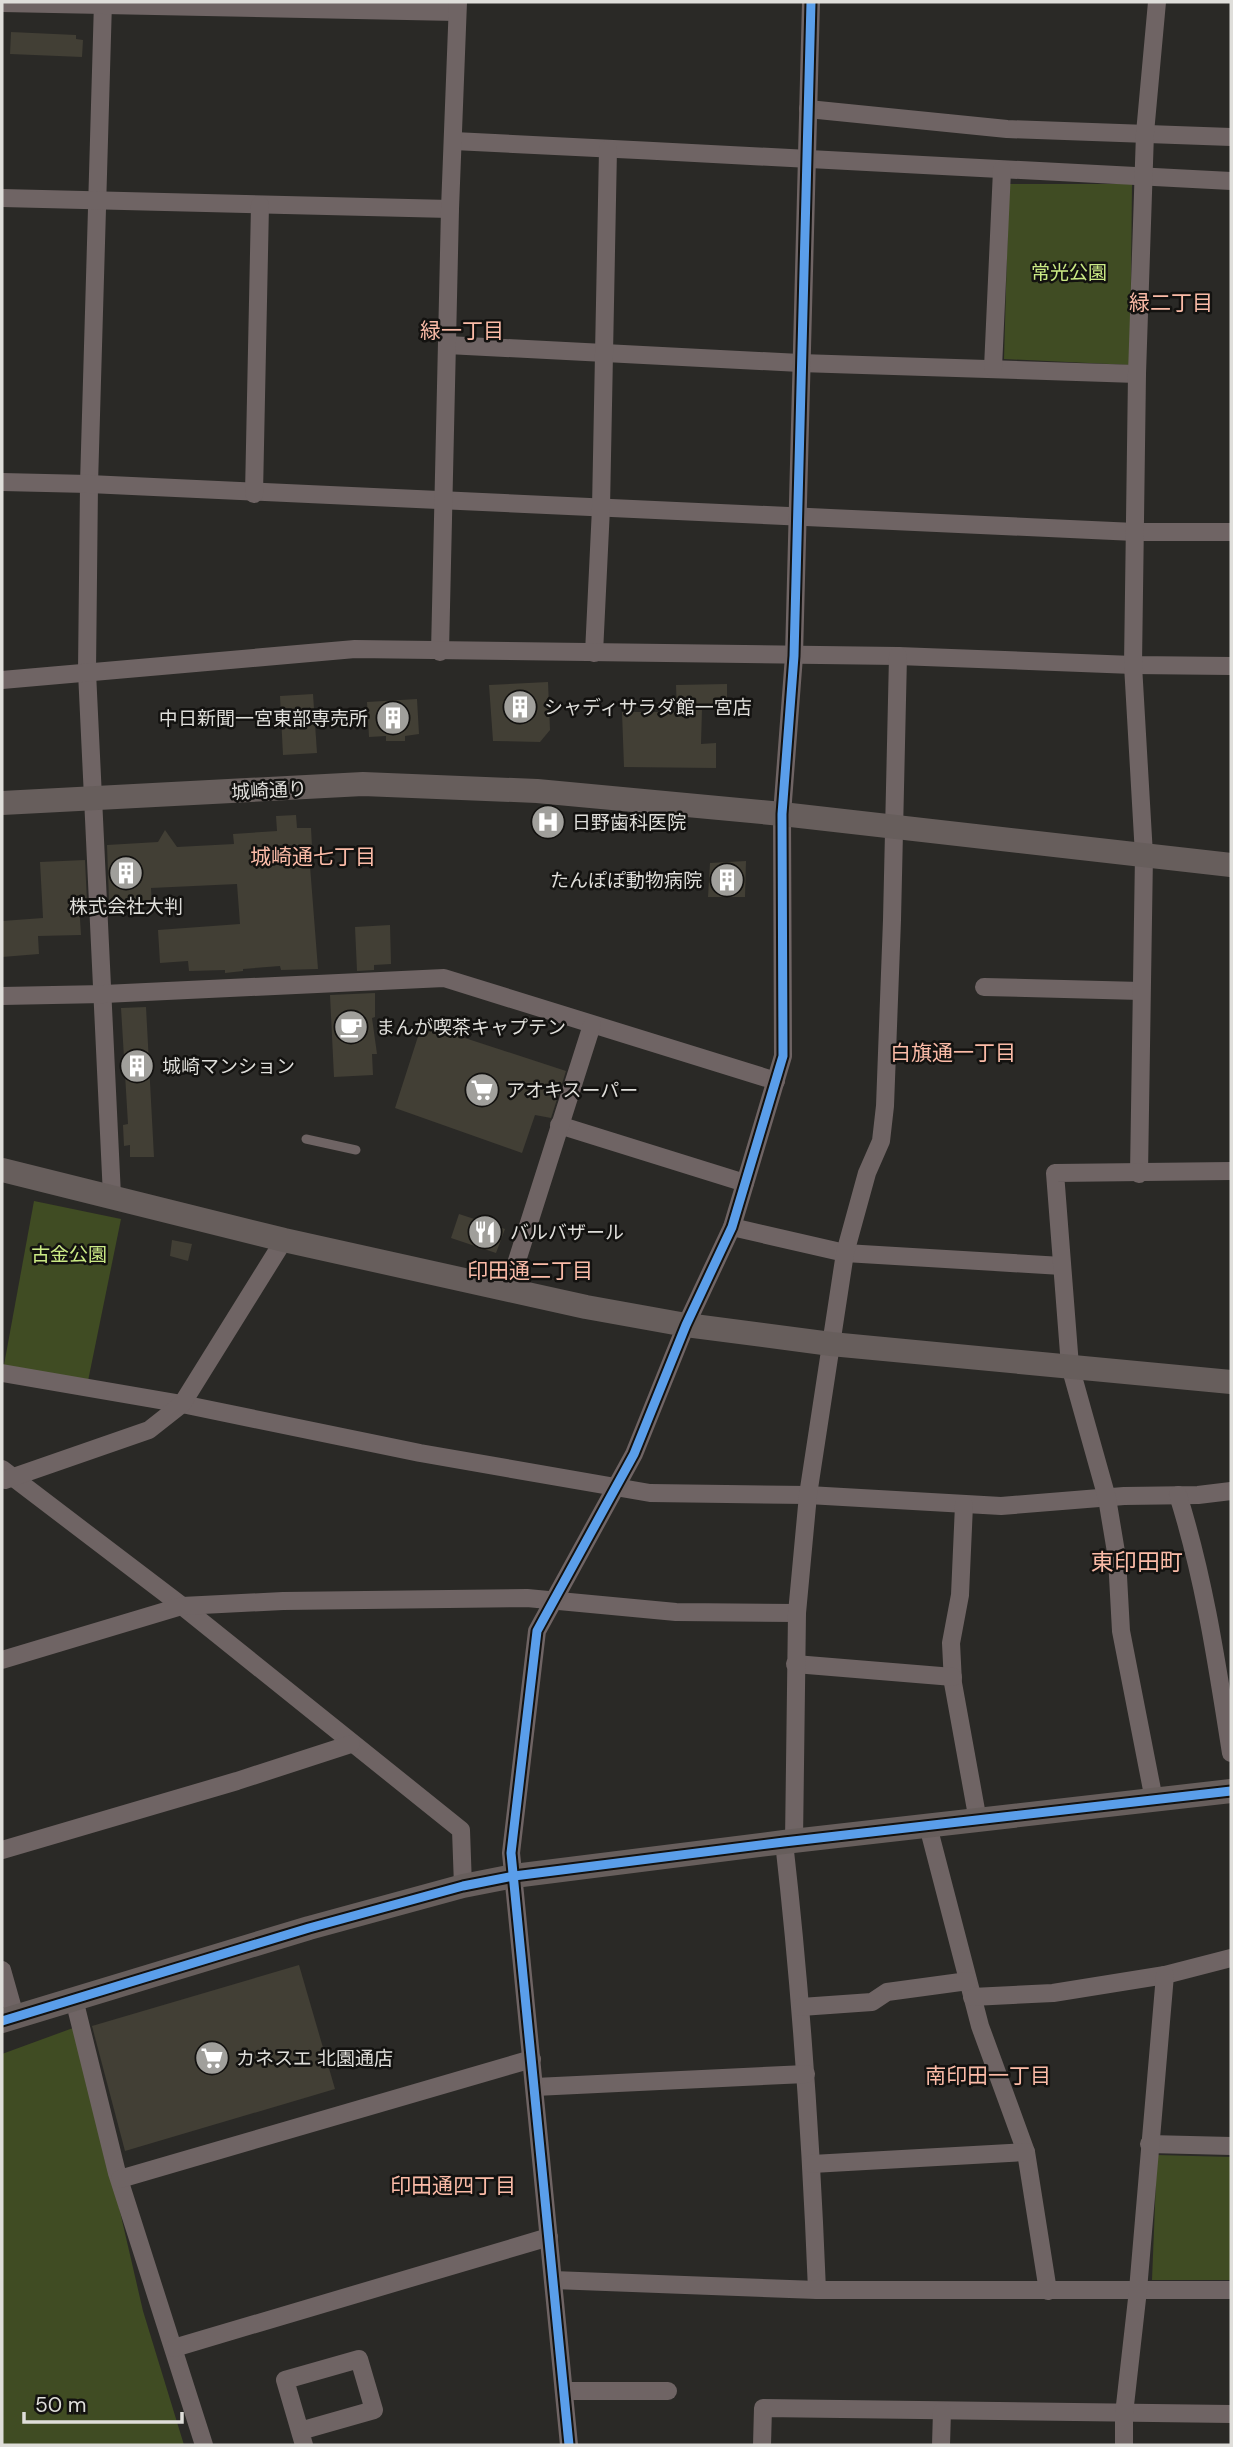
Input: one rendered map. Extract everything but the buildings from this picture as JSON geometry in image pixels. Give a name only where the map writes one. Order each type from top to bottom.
[{"type":"street","points":[[569,2445],[511,1853],[537,1631],[634,1454],[686,1325],[732,1227],[783,1056],[782,814],[794,656],[811,2]]},
{"type":"street","points":[[1139,1174],[1144,855],[1133,665],[1137,374],[1145,133],[1157,2]]},
{"type":"street","points":[[2,3],[457,7],[440,652]]},
{"type":"street","points":[[103,3],[89,484],[87,672],[112,1196]]},
{"type":"street","points":[[808,109],[1007,129],[1231,137]]},
{"type":"street","points":[[454,141],[1002,170],[1144,174],[1231,181]]},
{"type":"street","points":[[594,653],[601,508],[608,149]]},
{"type":"street","points":[[993,368],[1002,170]]},
{"type":"street","points":[[2,198],[450,209]]},
{"type":"street","points":[[254,494],[260,205]]},
{"type":"street","points":[[447,345],[800,363],[1137,374]]},
{"type":"street","points":[[2,482],[1135,532],[1231,532]]},
{"type":"street","points":[[2,680],[355,649],[898,656],[1231,666]]},
{"type":"street","points":[[817,2290],[812,2164],[789,1841],[797,1613],[808,1495],[845,1253],[867,1173],[881,1141],[889,1030],[898,656]]},
{"type":"street","name":"城崎通り","points":[[2,803],[363,785],[537,791],[782,814],[1231,865]]},
{"type":"street","points":[[2,996],[104,994],[444,978],[776,1081]]},
{"type":"street","points":[[985,987],[1141,990]]},
{"type":"street","points":[[508,1289],[592,1025]]},
{"type":"street","points":[[559,1125],[745,1183]]},
{"type":"street","points":[[2,1170],[285,1240],[586,1307],[686,1325],[831,1344],[1231,1382]]},
{"type":"street","points":[[1154,1800],[1121,1631],[1117,1558],[1107,1498],[1070,1366],[1055,1173],[1231,1171]]},
{"type":"street","points":[[732,1227],[845,1253],[1062,1266]]},
{"type":"street","points":[[5,1476],[149,1430],[182,1404],[285,1240]]},
{"type":"street","points":[[2,1373],[182,1404],[420,1453],[650,1493],[808,1495],[1001,1506],[1231,1491]]},
{"type":"street","points":[[5,1476],[182,1606],[461,1830],[463,1886]]},
{"type":"street","points":[[1178,1495],[1194,1545],[1208,1607],[1231,1753]]},
{"type":"street","points":[[964,1505],[960,1595],[951,1643],[953,1677],[978,1821]]},
{"type":"street","points":[[2,1660],[182,1606],[337,1600],[527,1598],[676,1612],[797,1613]]},
{"type":"street","points":[[795,1664],[953,1677]]},
{"type":"street","points":[[2,1850],[237,1781],[351,1744]]},
{"type":"street","points":[[2,1970],[9,2019],[309,1928],[463,1886],[514,1876],[789,1841],[1231,1791]]},
{"type":"street","points":[[928,1826],[970,1989],[1026,2152],[1048,2291]]},
{"type":"street","points":[[801,2007],[872,2002],[887,1992],[970,1989],[1053,1993],[1165,1975],[1231,1958]]},
{"type":"street","points":[[1124,2445],[1124,2414],[1138,2290],[1165,1975]]},
{"type":"street","points":[[74,1998],[120,2179],[204,2445]]},
{"type":"street","points":[[120,2179],[533,2059]]},
{"type":"street","points":[[535,2087],[806,2074]]},
{"type":"street","points":[[1149,2144],[1231,2146]]},
{"type":"street","points":[[812,2164],[1026,2152]]},
{"type":"street","points":[[174,2348],[549,2237]]},
{"type":"street","points":[[553,2280],[817,2290],[1231,2290]]},
{"type":"street","points":[[359,2359],[374,2410],[302,2438],[285,2380],[359,2359]]},
{"type":"street","points":[[564,2391],[668,2391]]},
{"type":"street","points":[[762,2445],[762,2408],[1231,2414]]},
{"type":"street","points":[[941,2445],[942,2410]]},
{"type":"lane","points":[[306,1139],[356,1150]]},
{"type":"green space","name":"常光公園","points":[[1009,184],[1132,184],[1130,365],[1004,359]]},
{"type":"green space","name":"古金公園","points":[[34,1201],[121,1219],[88,1381],[4,1365]]},
{"type":"green space","points":[[73,2028],[78,2030],[143,2311],[184,2445],[2,2445],[2,2054]]},
{"type":"green space","points":[[1157,2155],[1231,2157],[1231,2280],[1152,2280]]},
{"type":"cycle path","points":[[569,2445],[511,1853],[537,1631],[634,1454],[686,1325],[732,1227],[783,1056],[782,814],[794,656],[811,2]]},
{"type":"cycle path","points":[[2,2021],[309,1928],[463,1886],[514,1876],[1231,1791]]},
{"type":"place","name":"シャディサラダ館一宮店","points":[[520,707]]},
{"type":"place","name":"中日新聞一宮東部専売所","points":[[393,718]]},
{"type":"place","name":"日野歯科医院","points":[[548,822]]},
{"type":"place","name":"株式会社大判","points":[[126,873]]},
{"type":"place","name":"たんぽぽ動物病院","points":[[727,880]]},
{"type":"place","name":"まんが喫茶キャプテン","points":[[351,1027]]},
{"type":"place","name":"城崎マンション","points":[[137,1066]]},
{"type":"place","name":"アオキスーパー","points":[[482,1090]]},
{"type":"place","name":"バルバザール","points":[[485,1232]]},
{"type":"place","name":"カネスエ 北園通店","points":[[212,2058]]},
{"type":"district","name":"緑二丁目","points":[[1171,303]]},
{"type":"district","name":"緑一丁目","points":[[462,331]]},
{"type":"district","name":"城崎通七丁目","points":[[313,857]]},
{"type":"district","name":"白旗通一丁目","points":[[953,1053]]},
{"type":"district","name":"印田通二丁目","points":[[530,1271]]},
{"type":"district","name":"東印田町","points":[[1137,1562]]},
{"type":"district","name":"南印田一丁目","points":[[988,2076]]},
{"type":"district","name":"印田通四丁目","points":[[453,2186]]}]
